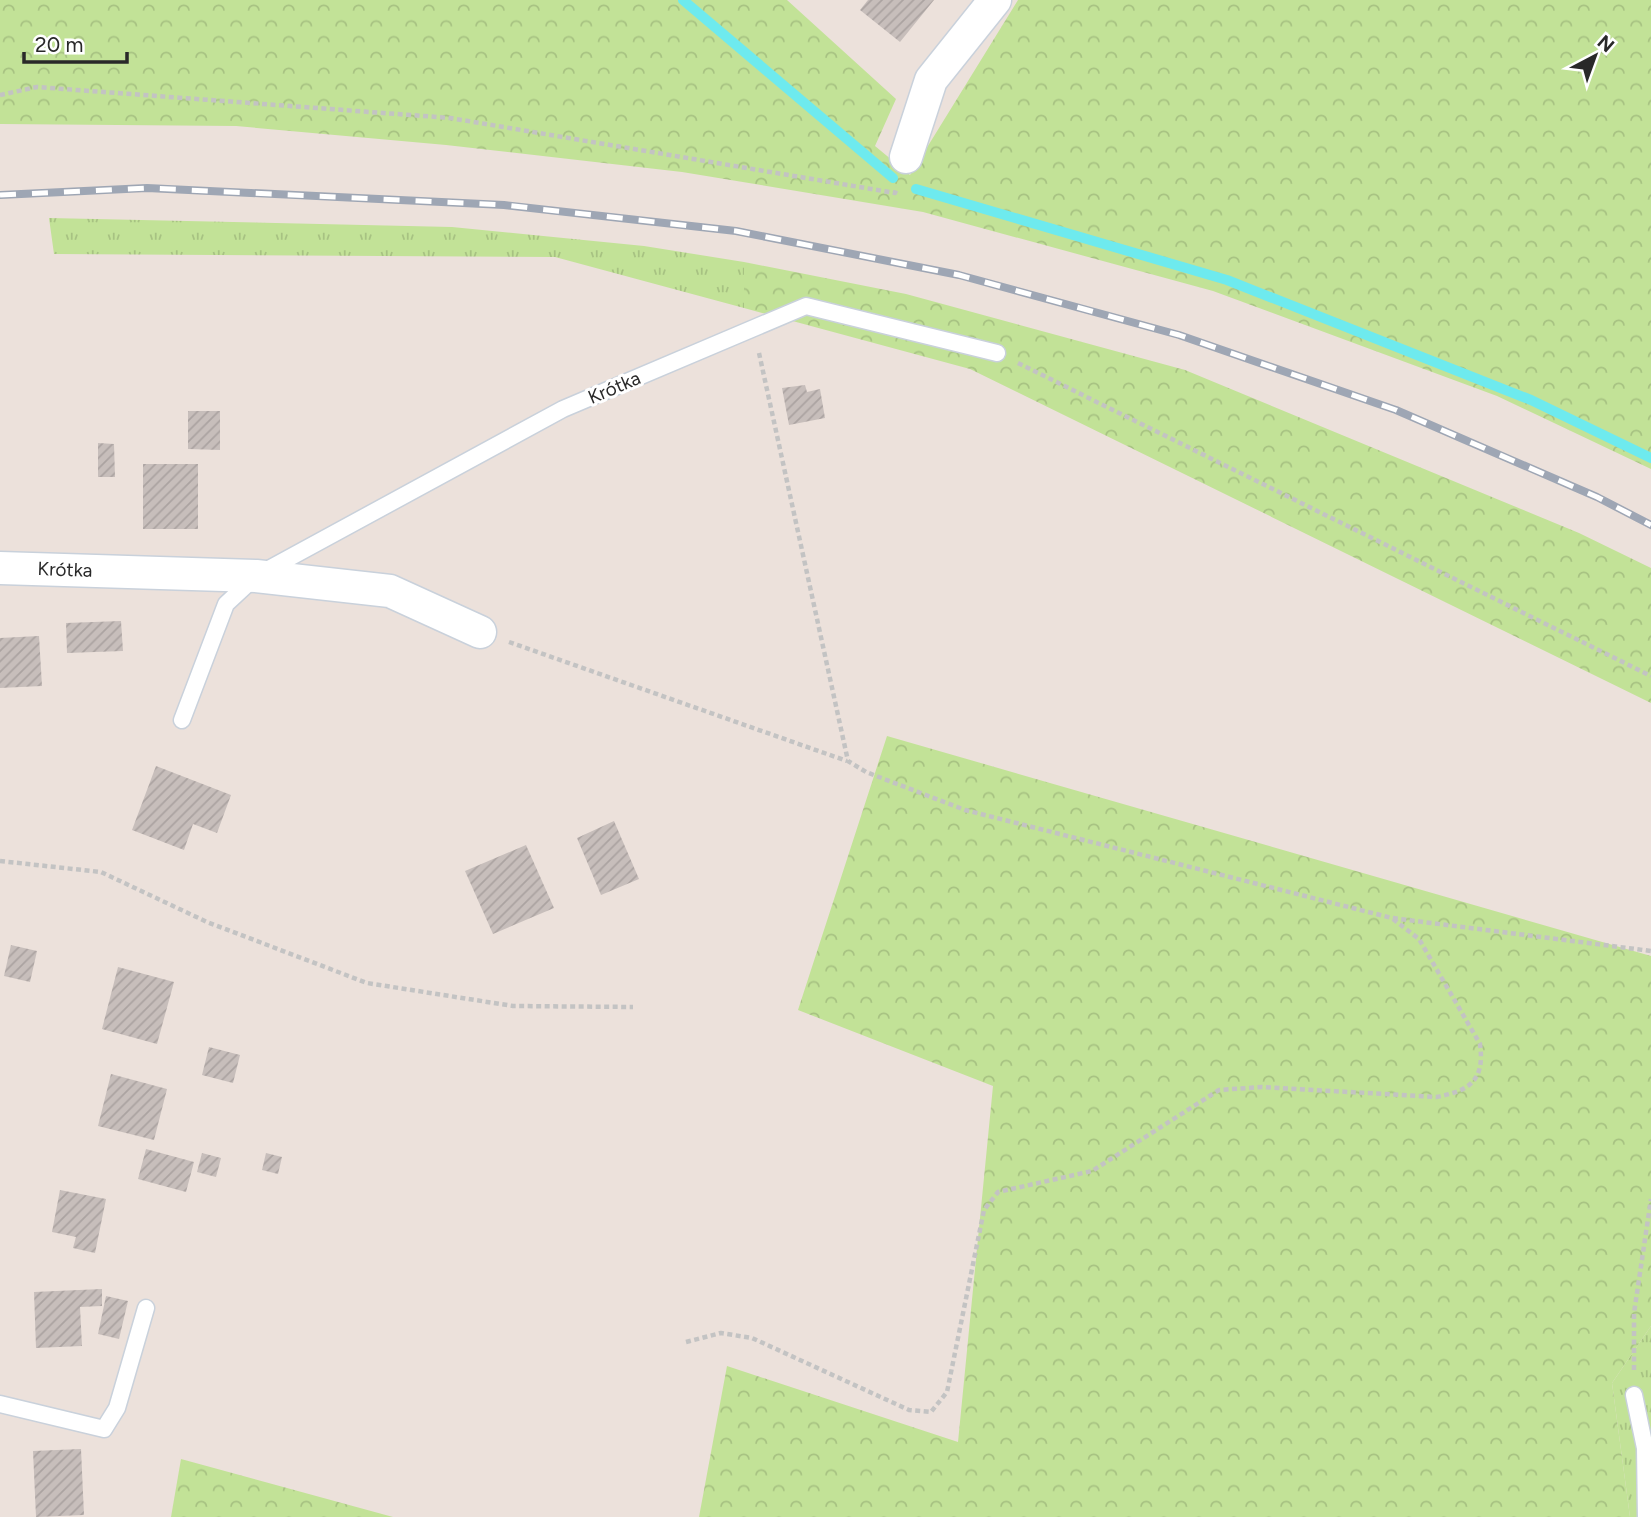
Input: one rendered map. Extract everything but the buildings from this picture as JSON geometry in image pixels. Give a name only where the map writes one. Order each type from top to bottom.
[{"type":"street","points":[[906,157],[931,80],[995,0]]},
{"type":"street","name":"Krótka","points":[[0,568],[256,576],[390,591],[480,632]]},
{"type":"lane","name":"Krótka","points":[[182,720],[226,604],[256,576],[563,409],[806,306],[998,353]]},
{"type":"lane","points":[[0,1404],[104,1429],[117,1408],[146,1308]]},
{"type":"lane","points":[[1634,1395],[1645,1448],[1646,1517]]},
{"type":"path","points":[[0,95],[37,87],[450,118],[895,193],[906,157]]},
{"type":"path","points":[[753,329],[848,761]]},
{"type":"path","points":[[998,353],[1651,676]]},
{"type":"path","points":[[480,632],[848,761],[866,772],[965,810],[1392,918],[1651,951]]},
{"type":"path","points":[[0,861],[101,872],[207,922],[367,983],[513,1006],[633,1007]]},
{"type":"path","points":[[686,1342],[720,1333],[752,1338],[909,1410],[931,1412],[947,1392],[984,1210],[998,1192],[1092,1171],[1219,1090],[1262,1087],[1436,1097],[1455,1094],[1475,1081],[1482,1061],[1480,1044],[1419,939],[1392,918]]},
{"type":"path","points":[[1634,1395],[1634,1313],[1651,1199]]},
{"type":"green space","points":[[0,0],[787,0],[896,99],[875,146],[910,175],[1018,0],[1651,0],[1651,469],[1497,396],[1213,291],[923,212],[682,172],[446,145],[236,126],[0,124]]},
{"type":"green space","points":[[49,218],[452,227],[644,246],[744,262],[744,308],[555,257],[54,254]]},
{"type":"green space","points":[[744,262],[906,294],[1185,370],[1579,533],[1651,568],[1651,703],[970,369],[744,308]]},
{"type":"green space","points":[[887,736],[1651,956],[1651,1326],[1612,1383],[1630,1517],[699,1517],[727,1366],[958,1442],[993,1086],[798,1010]]},
{"type":"green space","points":[[1651,1326],[1651,1517],[1630,1517],[1612,1383]]},
{"type":"green space","points":[[181,1459],[393,1517],[171,1517]]},
{"type":"waterway","points":[[683,0],[893,178]]},
{"type":"waterway","points":[[916,189],[1227,280],[1531,400],[1651,458]]},
{"type":"railway","points":[[0,195],[147,188],[504,205],[736,231],[959,275],[1179,335],[1396,410],[1597,497],[1651,525]]}]
